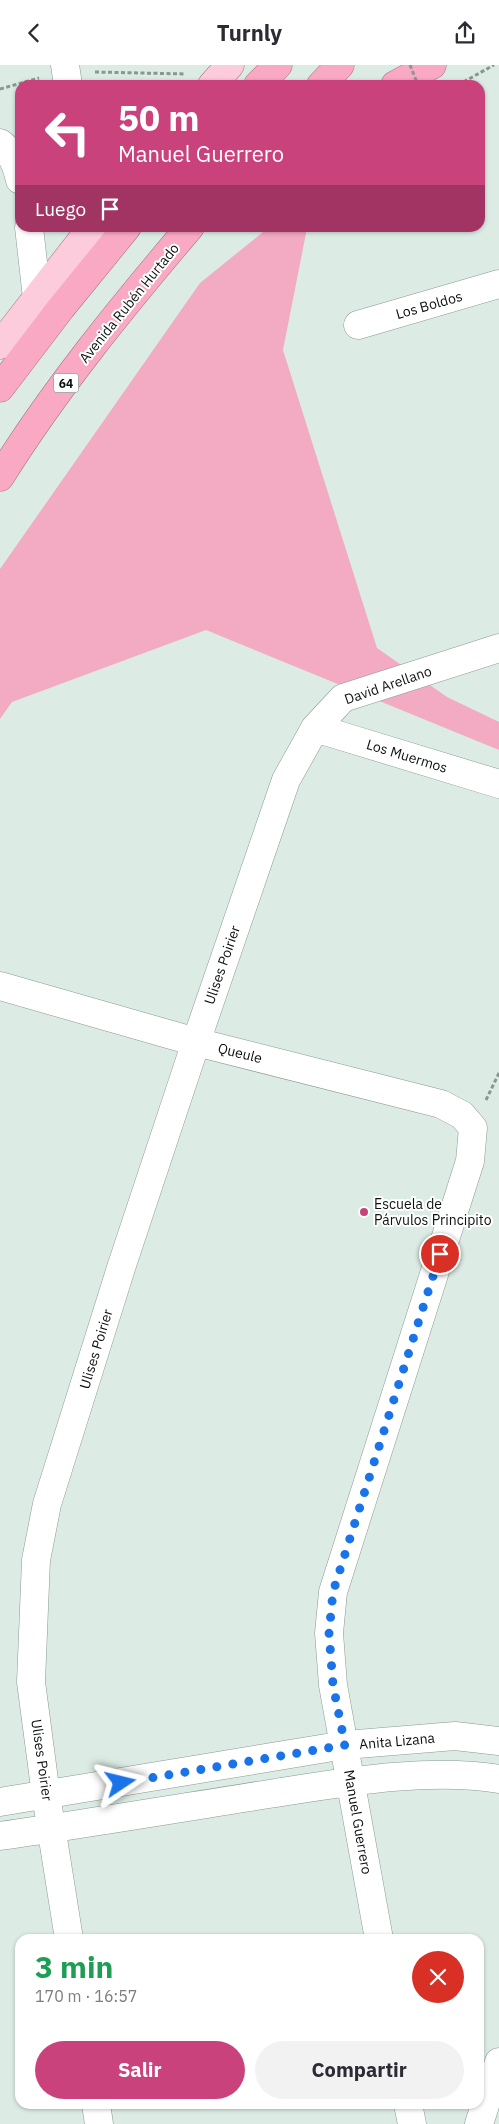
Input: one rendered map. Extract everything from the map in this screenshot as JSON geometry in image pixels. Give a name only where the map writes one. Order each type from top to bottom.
[{"type":"highway","points":[[263,80],[278,65]]},
{"type":"highway","points":[[326,80],[340,65]]},
{"type":"highway","points":[[404,80],[432,65]]},
{"type":"highway","points":[[0,387],[61,307],[123,232]]},
{"type":"highway","name":"Avenida Rubén Hurtado","points":[[0,477],[36,424],[136,292],[186,232]]},
{"type":"highway","points":[[136,292],[201,232]]},
{"type":"main road","points":[[0,345],[88,232]]},
{"type":"street","points":[[0,143],[15,164]]},
{"type":"street","points":[[29,232],[36,298]]},
{"type":"street","name":"Los Boldos","points":[[358,325],[499,284]]},
{"type":"street","name":"David Arellano","points":[[286,780],[315,728],[343,698],[499,648]]},
{"type":"street","name":"Los Muermos","points":[[315,728],[499,785]]},
{"type":"street","name":"Ulises Poirier","points":[[68,1934],[51,1829],[31,1682],[36,1560],[47,1505],[121,1268],[286,780]]},
{"type":"street","name":"Queule","points":[[0,986],[196,1042],[441,1104],[462,1115],[473,1128]]},
{"type":"street","name":"Manuel Guerrero","points":[[378,1934],[333,1685],[329,1633],[333,1592],[470,1161],[473,1128]]},
{"type":"street","name":"Anita Lizana","points":[[0,1802],[345,1745],[455,1736],[499,1741]]},
{"type":"street","points":[[0,1836],[351,1782],[424,1776],[481,1775],[499,1779]]},
{"type":"street","points":[[484,2108],[499,2062]]},
{"type":"street","points":[[97,2109],[99,2124]]},
{"type":"street","points":[[409,2109],[412,2124]]},
{"type":"street","points":[[479,2124],[484,2109]]},
{"type":"path","points":[[410,65],[416,80]]},
{"type":"path","points":[[467,80],[494,65]]},
{"type":"path","points":[[40,80],[67,74],[221,75]]},
{"type":"path","points":[[0,89],[15,86]]},
{"type":"shaded area","points":[[263,232],[306,232],[283,350],[377,648],[447,697],[499,722],[499,750],[206,630],[12,702],[0,719],[0,569],[200,283]]},
{"type":"place","name":"Escuela de Párvulos Principito","points":[[364,1212]]},
{"type":"route","points":[[121,1783],[345,1745],[333,1685],[329,1633],[333,1592],[440,1254]]}]
